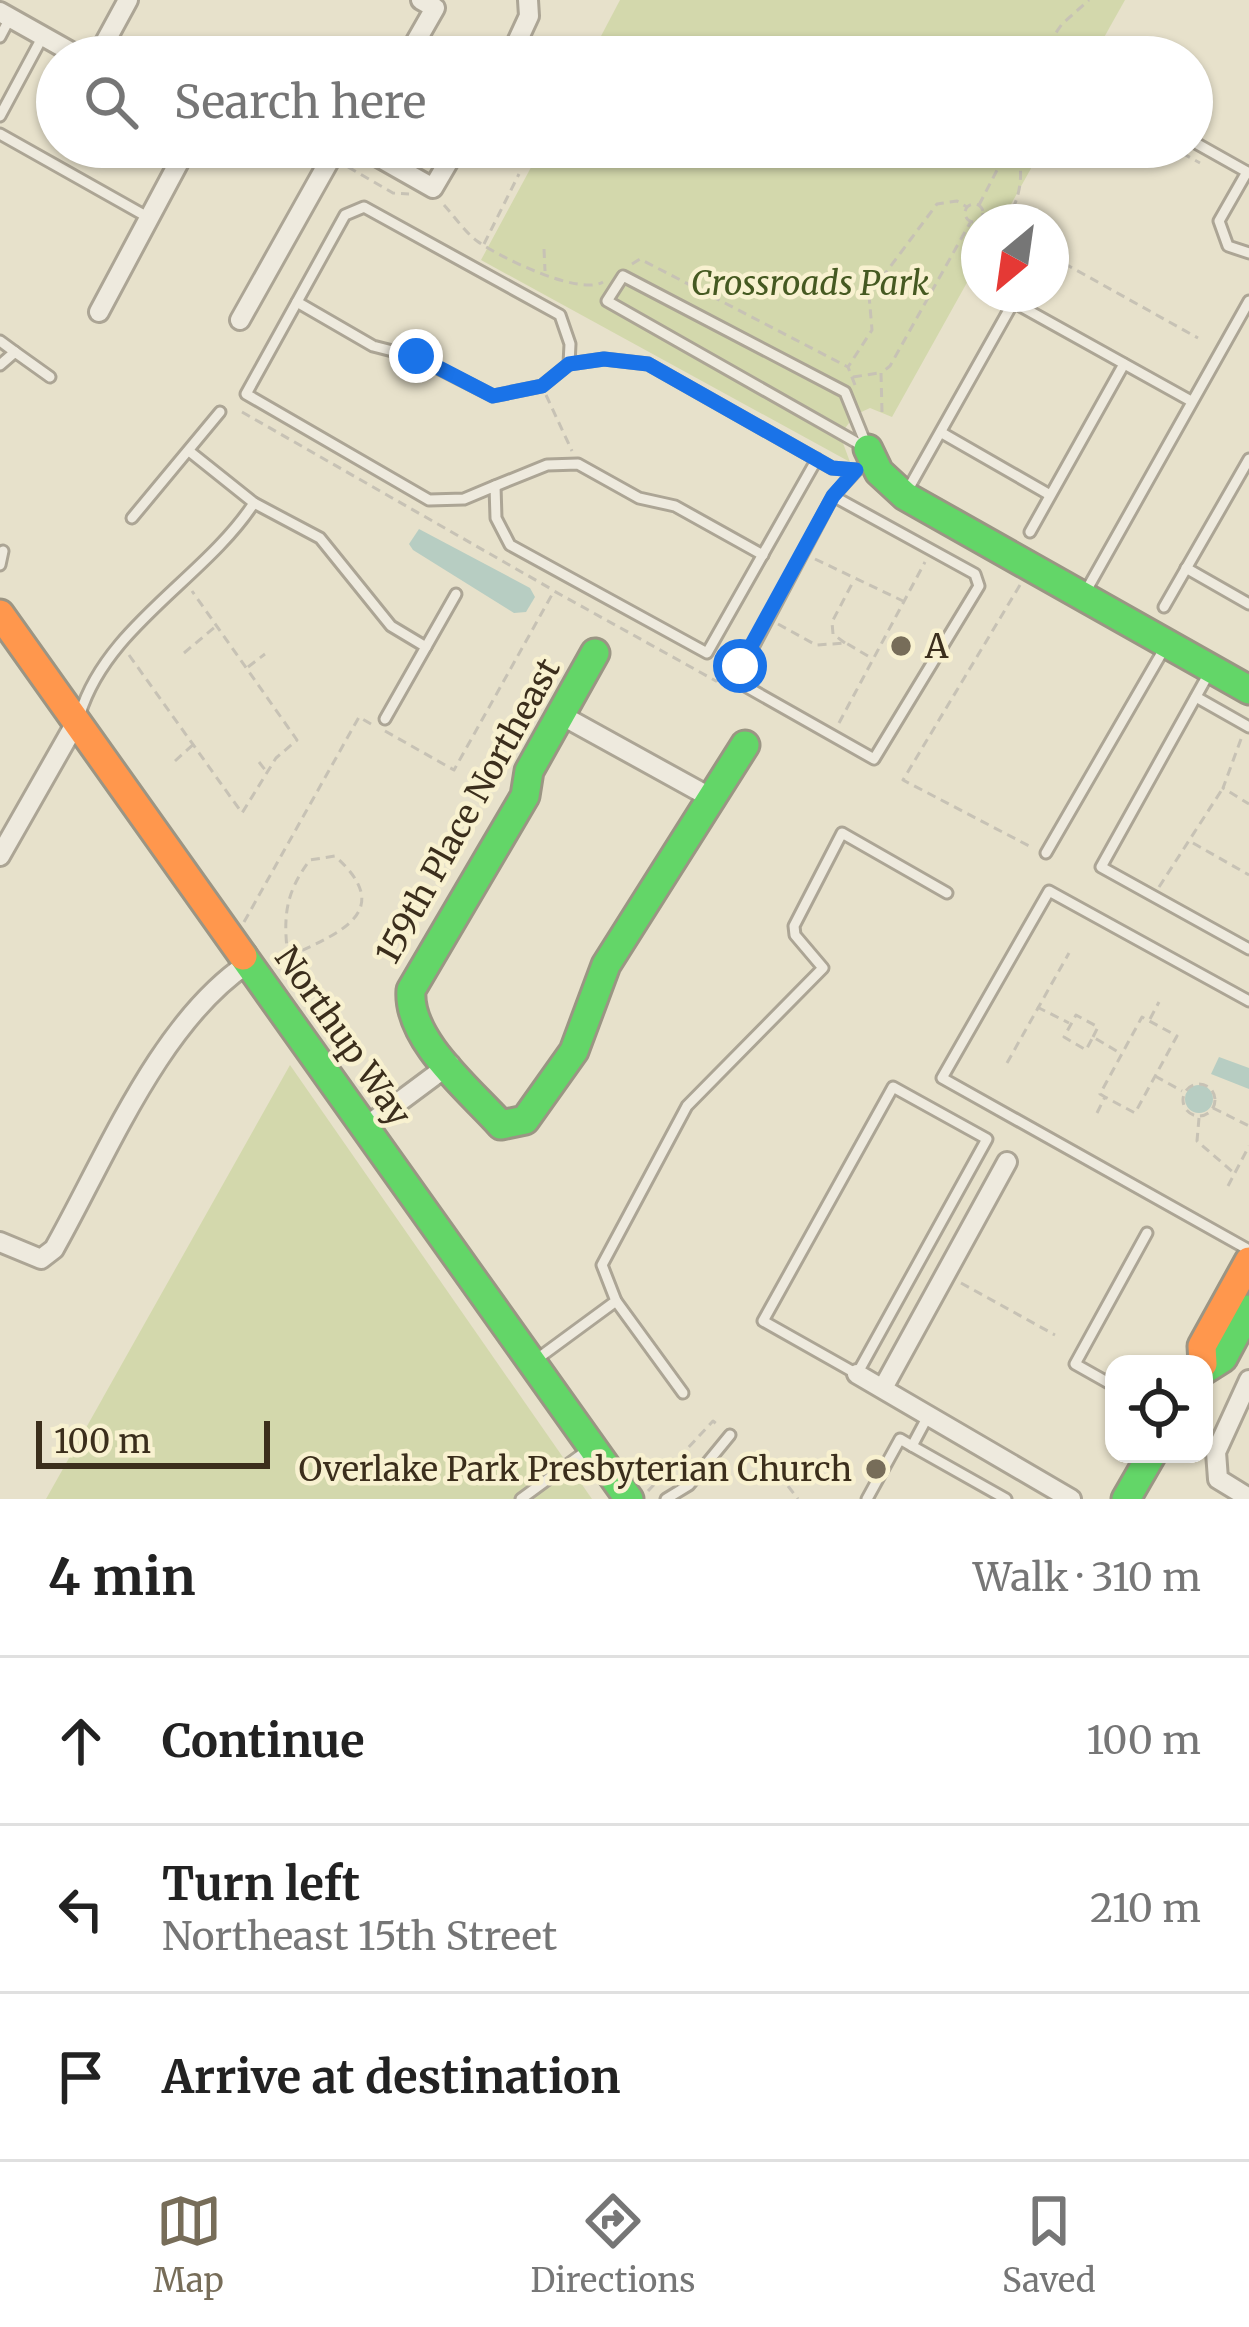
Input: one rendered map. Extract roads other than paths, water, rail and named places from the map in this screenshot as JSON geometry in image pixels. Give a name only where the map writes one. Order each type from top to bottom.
[{"type":"street","points":[[108,36],[128,0]]},
{"type":"street","points":[[528,8],[544,0]]},
{"type":"street","points":[[415,36],[428,4]]},
{"type":"street","points":[[5,15],[43,36]]},
{"type":"street","points":[[99,312],[176,168]]},
{"type":"street","points":[[240,320],[325,168]]},
{"type":"street","points":[[398,168],[433,188],[445,168]]},
{"type":"street","points":[[868,464],[905,496],[1249,690]]},
{"type":"street","name":"Northup Way","points":[[0,614],[261,966],[364,1128],[592,1446],[638,1496]]},
{"type":"street","name":"159th Place Northeast","points":[[596,653],[529,771],[525,796],[413,986],[412,1009],[501,1125],[525,1120],[584,1029],[597,980],[656,878],[715,800]]},
{"type":"street","points":[[561,715],[715,800],[745,746]]},
{"type":"street","points":[[0,856],[78,719]]},
{"type":"street","points":[[0,1242],[41,1259],[54,1249],[176,1033],[203,1001],[261,966]]},
{"type":"street","points":[[364,1128],[450,1064]]},
{"type":"street","points":[[883,1388],[1007,1162]]},
{"type":"street","points":[[1203,1355],[1202,1346],[1249,1261]]},
{"type":"street","points":[[1213,1363],[1222,1358],[1249,1310]]},
{"type":"street","points":[[1213,1372],[1246,1385],[1213,1462],[1218,1479],[1249,1498]]},
{"type":"street","points":[[857,1374],[1071,1499]]},
{"type":"street","points":[[1130,1498],[1148,1463]]},
{"type":"lane","points":[[0,37],[5,15]]},
{"type":"lane","points":[[0,116],[36,49]]},
{"type":"lane","points":[[0,134],[36,154]]},
{"type":"lane","points":[[1213,153],[1248,172],[1219,221],[1228,246],[1249,253]]},
{"type":"lane","points":[[60,168],[151,219]]},
{"type":"lane","points":[[569,364],[570,344],[560,315],[364,207],[345,215],[246,394],[429,500],[464,500],[547,465],[578,464],[639,498],[675,506],[763,555]]},
{"type":"lane","points":[[623,276],[845,392],[868,464],[608,302],[623,276]]},
{"type":"lane","points":[[1083,596],[1191,401],[1244,321],[1249,301]]},
{"type":"lane","points":[[297,302],[373,346],[416,356],[476,391],[508,395],[542,386],[569,364],[604,359],[648,364],[832,468],[868,464]]},
{"type":"lane","points":[[905,496],[1008,312]]},
{"type":"lane","points":[[1039,312],[1191,401]]},
{"type":"lane","points":[[0,341],[50,376]]},
{"type":"lane","points":[[0,365],[15,352]]},
{"type":"lane","points":[[1030,532],[1124,364]]},
{"type":"lane","points":[[132,518],[220,412]]},
{"type":"lane","points":[[942,433],[1050,495]]},
{"type":"lane","points":[[189,451],[254,503],[320,538],[391,626],[427,647]]},
{"type":"lane","points":[[495,486],[496,518],[510,545],[707,653],[817,460]]},
{"type":"lane","points":[[833,496],[975,574],[979,586],[874,759],[738,682],[740,666],[833,496],[868,464]]},
{"type":"lane","points":[[1164,607],[1247,465]]},
{"type":"lane","points":[[78,719],[120,644],[231,538],[254,503]]},
{"type":"lane","points":[[957,564],[974,534]]},
{"type":"lane","points":[[0,565],[3,550]]},
{"type":"lane","points":[[1186,568],[1249,604]]},
{"type":"lane","points":[[385,719],[456,594]]},
{"type":"lane","points":[[1046,853],[1167,644]]},
{"type":"lane","points":[[1212,669],[1101,867],[1249,949]]},
{"type":"lane","points":[[1196,697],[1247,726]]},
{"type":"lane","points":[[683,1393],[616,1301],[602,1265],[687,1106],[823,968],[795,934],[794,926],[842,833],[946,893]]},
{"type":"lane","points":[[1249,1001],[1049,891],[942,1078],[1249,1250]]},
{"type":"lane","points":[[892,1087],[987,1139],[857,1374],[763,1321],[892,1087]]},
{"type":"lane","points":[[1105,1381],[1075,1364],[1147,1233]]},
{"type":"lane","points":[[532,1362],[616,1301]]},
{"type":"lane","points":[[912,1446],[928,1417]]},
{"type":"lane","points":[[666,1499],[688,1485],[730,1435]]},
{"type":"lane","points":[[867,1499],[900,1439],[1006,1499]]},
{"type":"lane","points":[[521,1499],[592,1446]]},
{"type":"place","name":"A","points":[[901,646]]},
{"type":"place","name":"Overlake Park Presbyterian Church","points":[[876,1469]]},
{"type":"park label","name":"Crossroads Park","points":[[810,283]]}]
